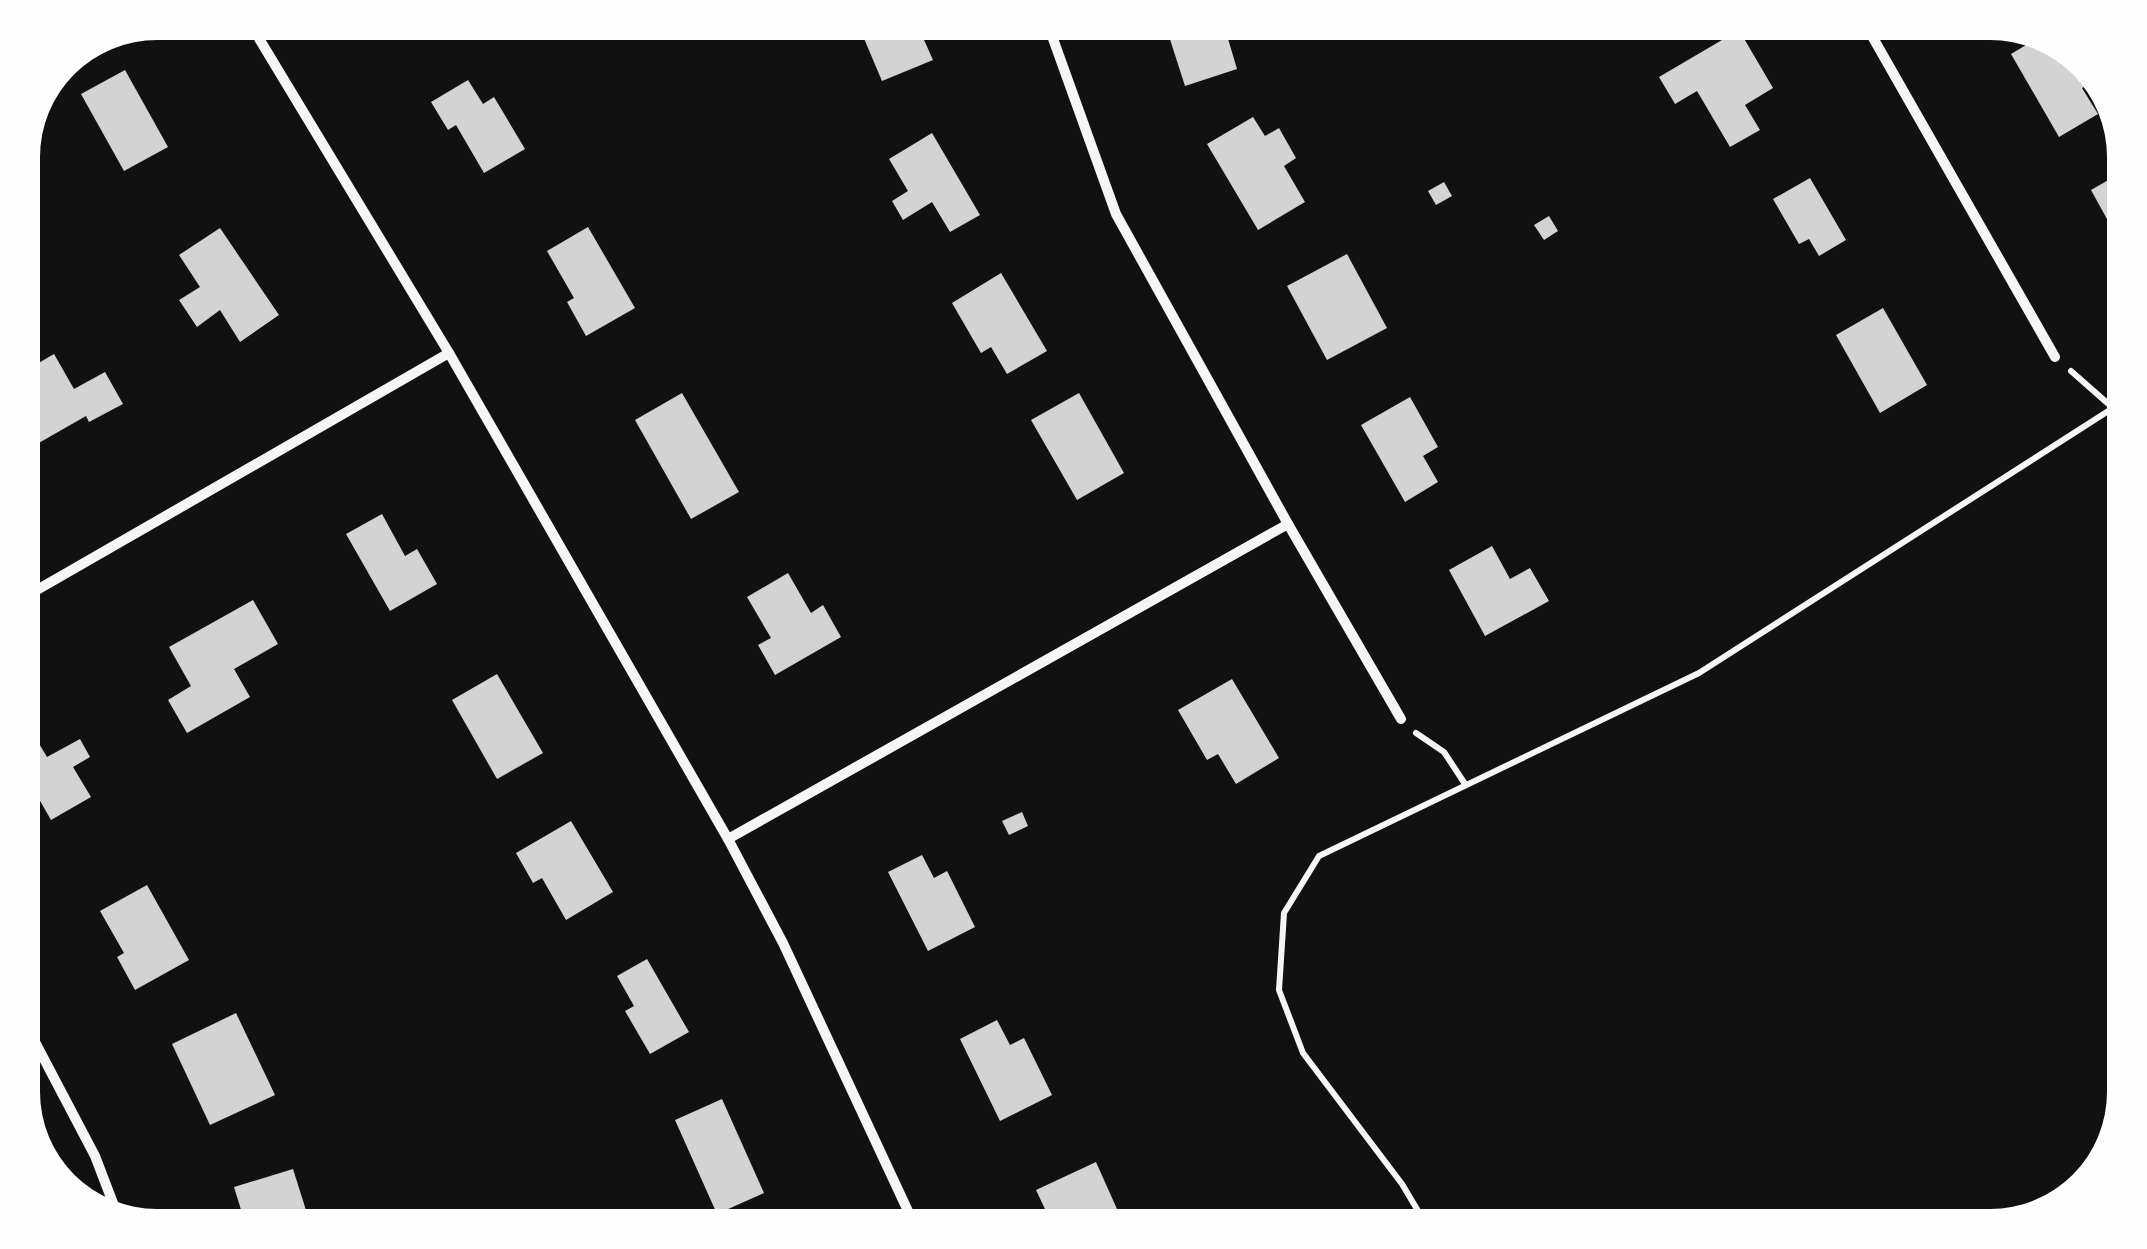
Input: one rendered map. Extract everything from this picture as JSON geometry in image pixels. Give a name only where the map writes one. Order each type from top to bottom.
[{"type":"street","points":[[261,40],[449,353],[728,838],[783,943],[907,1209]]},
{"type":"street","points":[[1053,40],[1116,214],[1401,718]]},
{"type":"street","points":[[1874,40],[2055,357]]},
{"type":"street","points":[[40,588],[449,353]]},
{"type":"street","points":[[728,838],[1288,524]]},
{"type":"street","points":[[40,1051],[95,1156],[112,1200]]},
{"type":"path","points":[[2055,357],[2107,402]]},
{"type":"path","points":[[1416,1209],[1402,1184],[1304,1053],[1279,990],[1284,913],[1319,856],[1699,673],[2107,412]]},
{"type":"path","points":[[1401,718],[1420,738],[1444,752],[1464,784]]},
{"type":"building","points":[[865,40],[924,40],[933,60],[882,81]]},
{"type":"building","points":[[1170,40],[1228,40],[1237,69],[1185,86]]},
{"type":"building","points":[[1722,40],[1745,40],[1773,88],[1745,105],[1760,130],[1730,147],[1697,91],[1675,104],[1659,77]]},
{"type":"building","points":[[2025,46],[2049,56],[2078,80],[2098,114],[2059,137],[2011,54]]},
{"type":"building","points":[[125,70],[168,147],[124,171],[81,94]]},
{"type":"building","points":[[468,80],[483,104],[494,97],[525,149],[484,173],[456,125],[448,130],[431,102]]},
{"type":"building","points":[[1253,117],[1265,136],[1279,128],[1296,158],[1284,166],[1305,202],[1258,230],[1207,144]]},
{"type":"building","points":[[932,133],[980,215],[950,232],[932,202],[903,220],[892,201],[908,191],[889,159]]},
{"type":"building","points":[[1810,178],[1846,240],[1819,256],[1809,239],[1799,244],[1773,199]]},
{"type":"building","points":[[2107,181],[2107,219],[2091,190]]},
{"type":"building","points":[[1444,182],[1452,196],[1436,205],[1428,191]]},
{"type":"building","points":[[1549,216],[1558,231],[1544,240],[1534,225]]},
{"type":"building","points":[[588,227],[635,308],[586,336],[567,302],[574,298],[547,251]]},
{"type":"building","points":[[220,228],[279,315],[240,342],[220,310],[197,327],[179,300],[200,287],[179,255]]},
{"type":"building","points":[[1347,254],[1387,328],[1327,360],[1287,286]]},
{"type":"building","points":[[1001,273],[1047,351],[1007,374],[991,347],[981,353],[952,303]]},
{"type":"building","points":[[1883,308],[1927,385],[1880,413],[1836,335]]},
{"type":"building","points":[[54,354],[74,389],[105,372],[123,404],[89,422],[86,416],[40,442],[40,362]]},
{"type":"building","points":[[682,393],[739,492],[691,519],[635,420]]},
{"type":"building","points":[[1079,393],[1124,473],[1077,500],[1031,420]]},
{"type":"building","points":[[1410,397],[1438,447],[1423,456],[1438,482],[1405,502],[1361,425]]},
{"type":"building","points":[[382,514],[405,556],[417,549],[437,584],[390,611],[346,534]]},
{"type":"building","points":[[1492,546],[1510,579],[1530,568],[1549,601],[1485,636],[1449,570]]},
{"type":"building","points":[[788,573],[811,613],[823,605],[841,637],[775,675],[758,645],[771,638],[747,597]]},
{"type":"building","points":[[253,600],[278,644],[234,669],[250,697],[187,733],[168,700],[191,686],[169,647]]},
{"type":"building","points":[[497,674],[543,753],[497,779],[452,700]]},
{"type":"building","points":[[1232,679],[1279,758],[1236,784],[1218,754],[1207,760],[1178,710]]},
{"type":"building","points":[[80,739],[90,757],[73,767],[91,797],[51,820],[40,801],[40,745],[47,757]]},
{"type":"building","points":[[1022,812],[1028,826],[1009,835],[1002,821]]},
{"type":"building","points":[[571,821],[613,892],[566,920],[542,878],[533,883],[516,853]]},
{"type":"building","points":[[922,855],[934,878],[947,871],[975,927],[928,951],[888,872]]},
{"type":"building","points":[[147,885],[189,960],[135,990],[117,957],[124,953],[100,911]]},
{"type":"building","points":[[647,959],[689,1032],[650,1054],[625,1011],[634,1006],[617,976]]},
{"type":"building","points":[[236,1013],[275,1095],[210,1125],[172,1044]]},
{"type":"building","points":[[997,1020],[1010,1045],[1024,1038],[1052,1095],[1000,1121],[960,1039]]},
{"type":"building","points":[[722,1099],[764,1193],[728,1209],[715,1209],[675,1120]]},
{"type":"building","points":[[1096,1162],[1117,1209],[1045,1209],[1036,1190]]},
{"type":"building","points":[[293,1169],[306,1209],[241,1209],[234,1187]]}]
